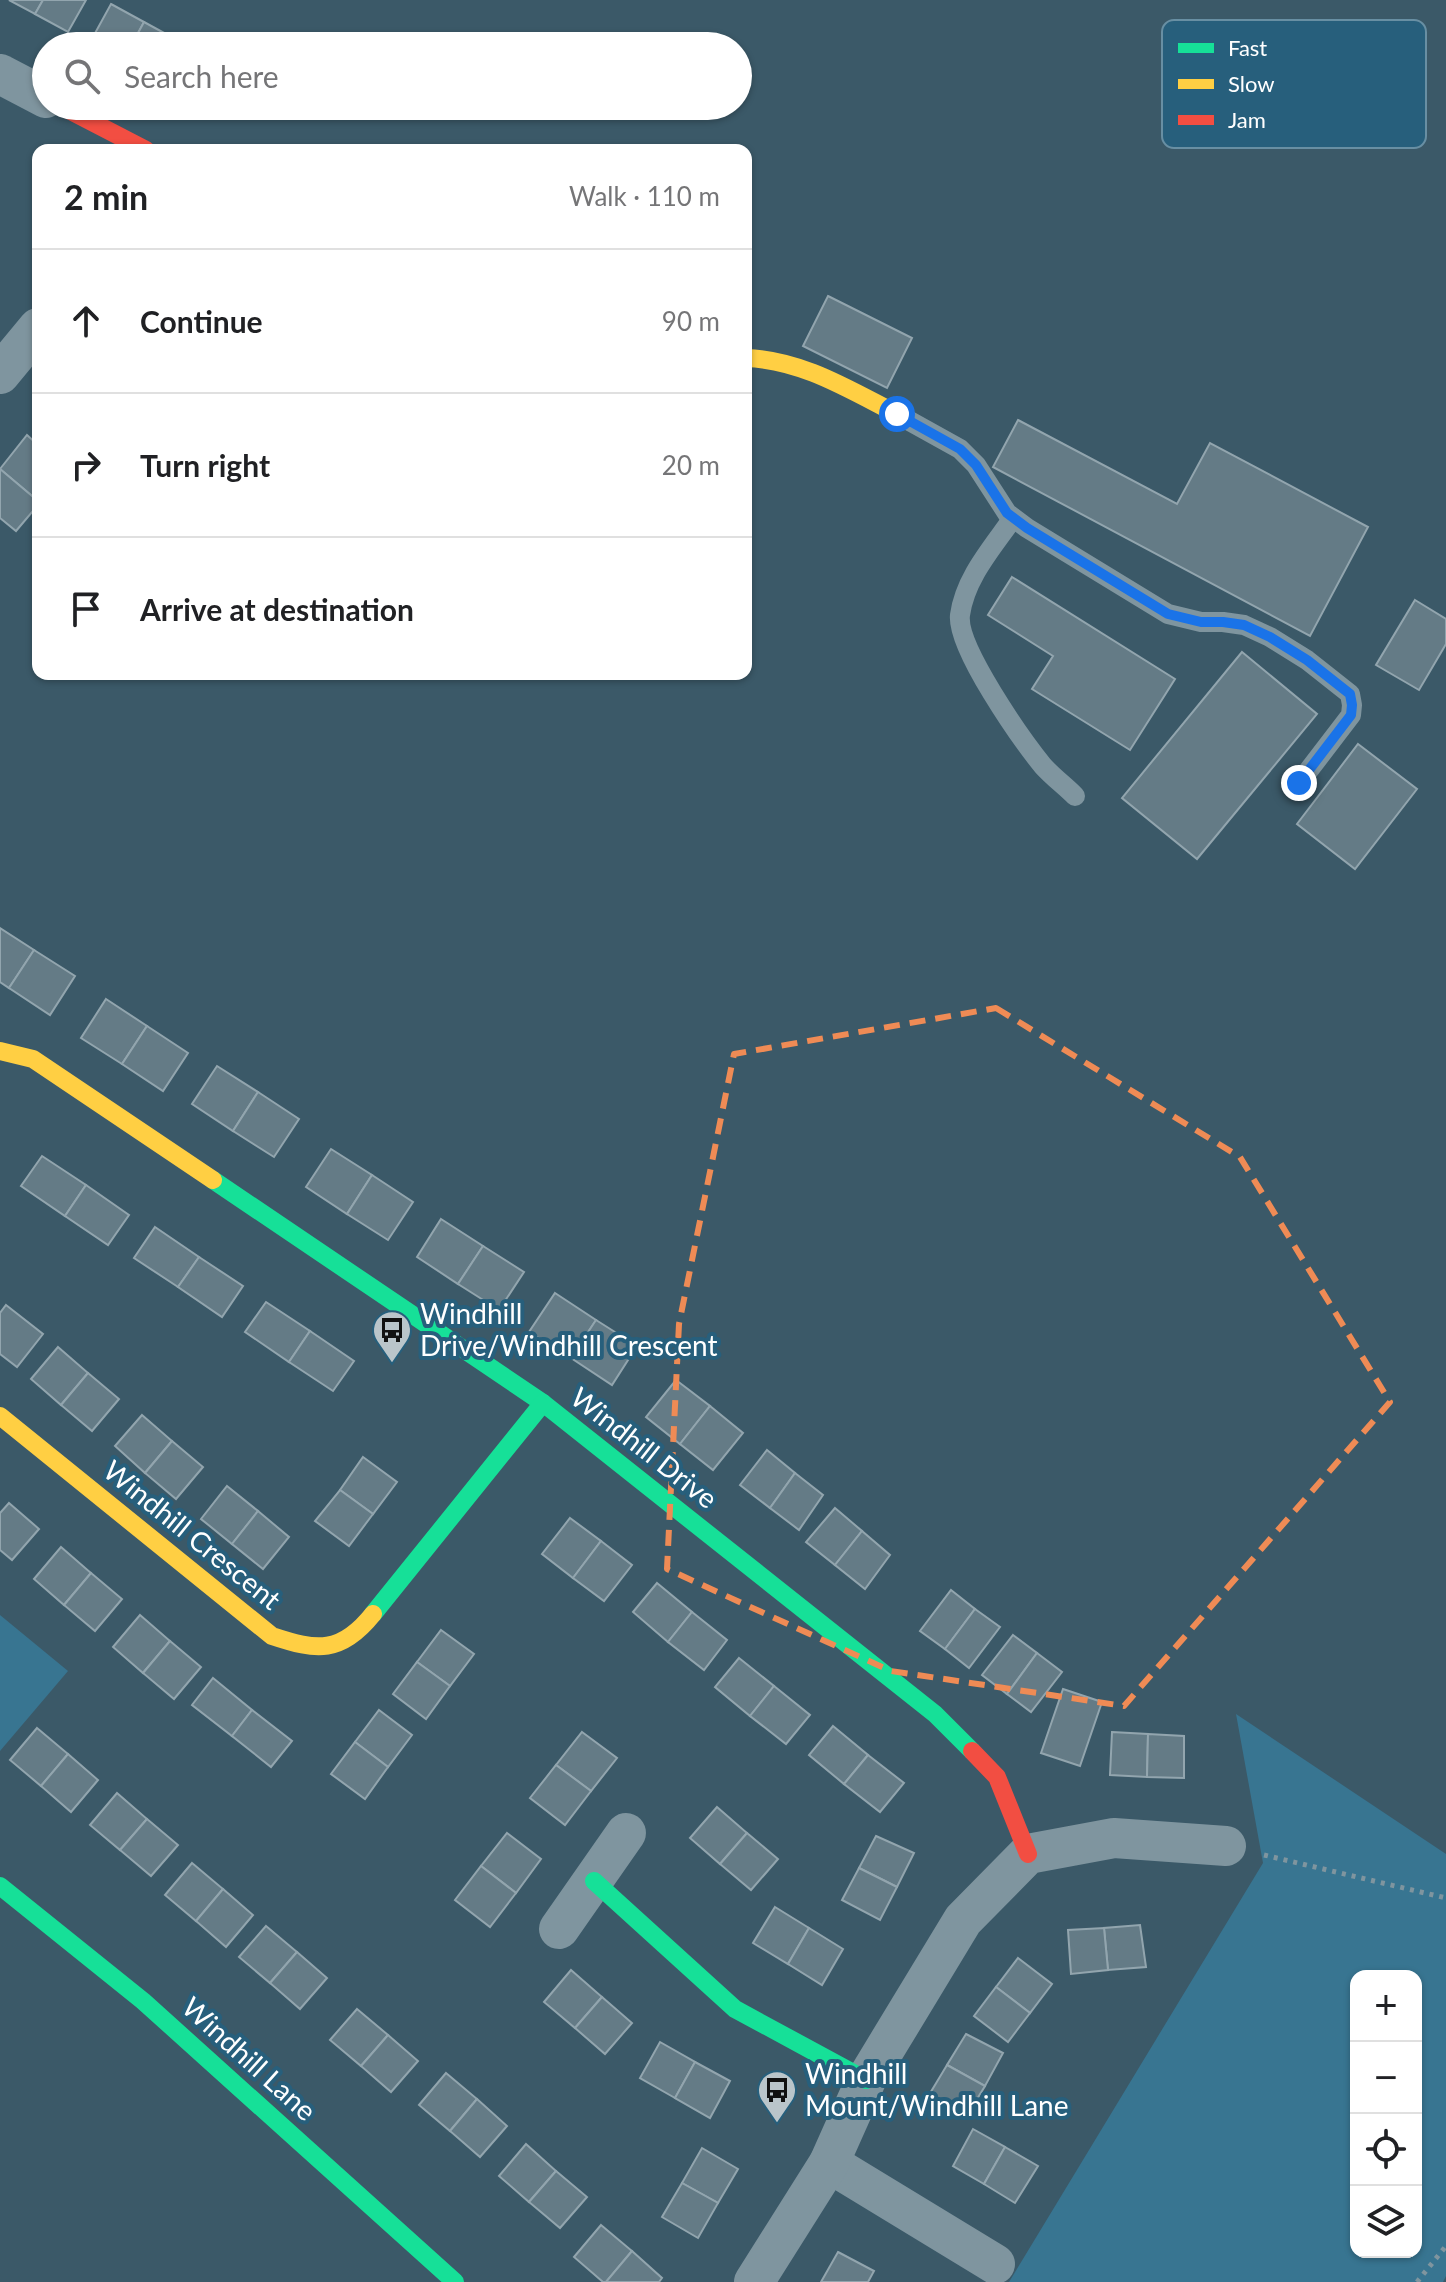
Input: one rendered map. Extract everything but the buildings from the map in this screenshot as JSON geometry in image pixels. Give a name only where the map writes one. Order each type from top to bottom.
[{"type":"street","points":[[0,74],[32,91]]},
{"type":"street","points":[[85,120],[126,144]]},
{"type":"street","points":[[0,374],[32,335]]},
{"type":"street","points":[[752,359],[794,363],[897,414]]},
{"type":"street","name":"Windhill Drive","points":[[0,1051],[33,1059],[543,1403],[935,1714],[997,1777],[1028,1854]]},
{"type":"street","name":"Windhill Crescent","points":[[0,1416],[272,1636],[306,1647],[341,1643],[365,1624],[543,1403]]},
{"type":"street","points":[[559,1929],[626,1833]]},
{"type":"street","points":[[754,2282],[829,2163],[866,2080],[963,1920],[1028,1854],[1114,1838],[1226,1846]]},
{"type":"street","points":[[594,1881],[735,2009],[866,2080]]},
{"type":"street","name":"Windhill Lane","points":[[0,1886],[143,2001],[455,2282]]},
{"type":"street","points":[[829,2163],[995,2264]]},
{"type":"lane","points":[[897,414],[960,449],[976,465],[1013,518],[1168,614],[1201,622],[1244,625],[1307,660],[1350,694],[1351,715],[1299,783]]},
{"type":"lane","points":[[1013,518],[975,572],[960,618],[962,632],[970,652],[1016,729],[1045,768],[1075,796]]},
{"type":"path","points":[[1226,1846],[1446,1898]]},
{"type":"path","points":[[1417,2282],[1446,2246]]},
{"type":"highlighted area","points":[[996,1008],[1240,1157],[1390,1402],[1124,1706],[891,1671],[667,1569],[679,1324],[734,1054]]},
{"type":"shaded area","points":[[0,1615],[68,1671],[0,1751]]},
{"type":"shaded area","points":[[1236,1714],[1446,1854],[1446,2276],[1443,2282],[1009,2282],[1263,1863]]},
{"type":"traffic: fast","points":[[213,1180],[543,1403],[935,1714],[972,1751]]},
{"type":"traffic: fast","points":[[373,1614],[543,1403]]},
{"type":"traffic: fast","points":[[594,1881],[735,2009],[866,2080]]},
{"type":"traffic: fast","points":[[0,1886],[143,2001],[455,2282]]},
{"type":"traffic: slow","points":[[752,359],[805,370],[897,414]]},
{"type":"traffic: slow","points":[[0,1051],[33,1059],[213,1180]]},
{"type":"traffic: slow","points":[[0,1416],[272,1636],[302,1645],[327,1646],[350,1636],[373,1614]]},
{"type":"traffic: jam","points":[[88,120],[134,144]]},
{"type":"traffic: jam","points":[[972,1751],[997,1777],[1028,1854]]},
{"type":"place","name":"Windhill Drive/Windhill Crescent","points":[[392,1364]]},
{"type":"place","name":"Windhill Mount/Windhill Lane","points":[[777,2124]]},
{"type":"route","points":[[897,414],[960,449],[976,465],[1007,513],[1027,528],[1168,614],[1201,622],[1244,625],[1270,637],[1307,660],[1350,694],[1351,715],[1299,783]]}]
